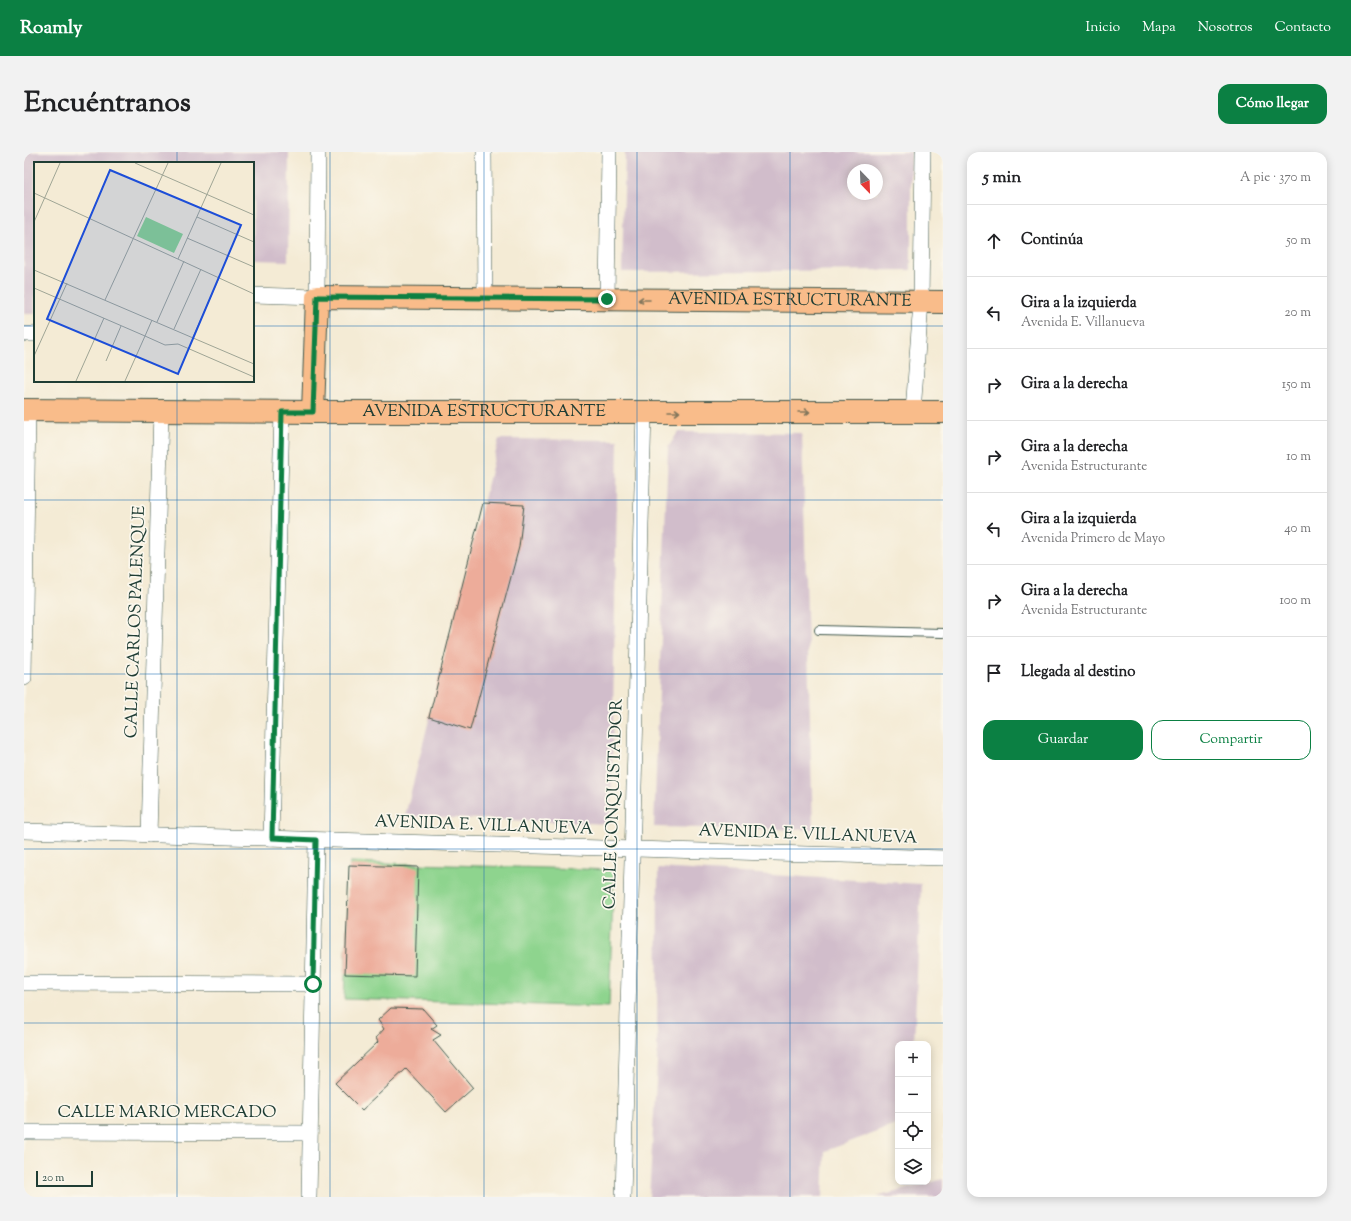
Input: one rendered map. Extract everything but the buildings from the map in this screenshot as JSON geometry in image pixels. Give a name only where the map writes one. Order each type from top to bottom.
[{"type":"main road","name":"AVENIDA ESTRUCTURANTE","points":[[317,297],[943,302]]},
{"type":"main road","points":[[313,412],[317,297]]},
{"type":"main road","name":"AVENIDA ESTRUCTURANTE","points":[[26,410],[282,412],[943,412]]},
{"type":"street","points":[[317,297],[318,152]]},
{"type":"street","points":[[484,152],[485,298]]},
{"type":"street","points":[[607,299],[609,152]]},
{"type":"street","points":[[913,412],[921,302],[923,152]]},
{"type":"street","name":"AVENIDA ESTRUCTURANTE","points":[[254,295],[317,297]]},
{"type":"street","points":[[24,678],[26,410]]},
{"type":"street","name":"CALLE CARLOS PALENQUE","points":[[150,835],[161,411]]},
{"type":"street","points":[[272,838],[282,412]]},
{"type":"street","name":"CALLE CONQUISTADOR","points":[[624,1197],[644,412]]},
{"type":"street","name":"AVENIDA E. VILLANUEVA","points":[[24,831],[943,858]]},
{"type":"street","points":[[308,1197],[316,840]]},
{"type":"street","points":[[24,983],[313,984]]},
{"type":"street","name":"CALLE MARIO MERCADO","points":[[24,1132],[310,1133]]},
{"type":"lane","points":[[819,630],[943,633]]},
{"type":"shaded area","points":[[24,152],[289,152],[288,261],[254,260],[254,162],[34,162],[34,314],[24,314]]},
{"type":"shaded area","points":[[625,152],[911,152],[911,270],[622,272]]},
{"type":"shaded area","points":[[678,432],[802,433],[813,830],[654,827],[668,448]]},
{"type":"shaded area","points":[[499,439],[618,440],[611,824],[405,816]]},
{"type":"shaded area","points":[[658,868],[921,884],[914,1041],[895,1041],[895,1125],[825,1151],[823,1197],[649,1197],[657,1063]]},
{"type":"shaded area","points":[[943,1179],[943,1197],[877,1197],[921,1185],[931,1185],[931,1182]]},
{"type":"green space","points":[[350,862],[614,870],[609,1007],[344,999]]},
{"type":"route","points":[[313,984],[316,840],[272,838],[282,412],[313,412],[317,297],[607,299]]}]
